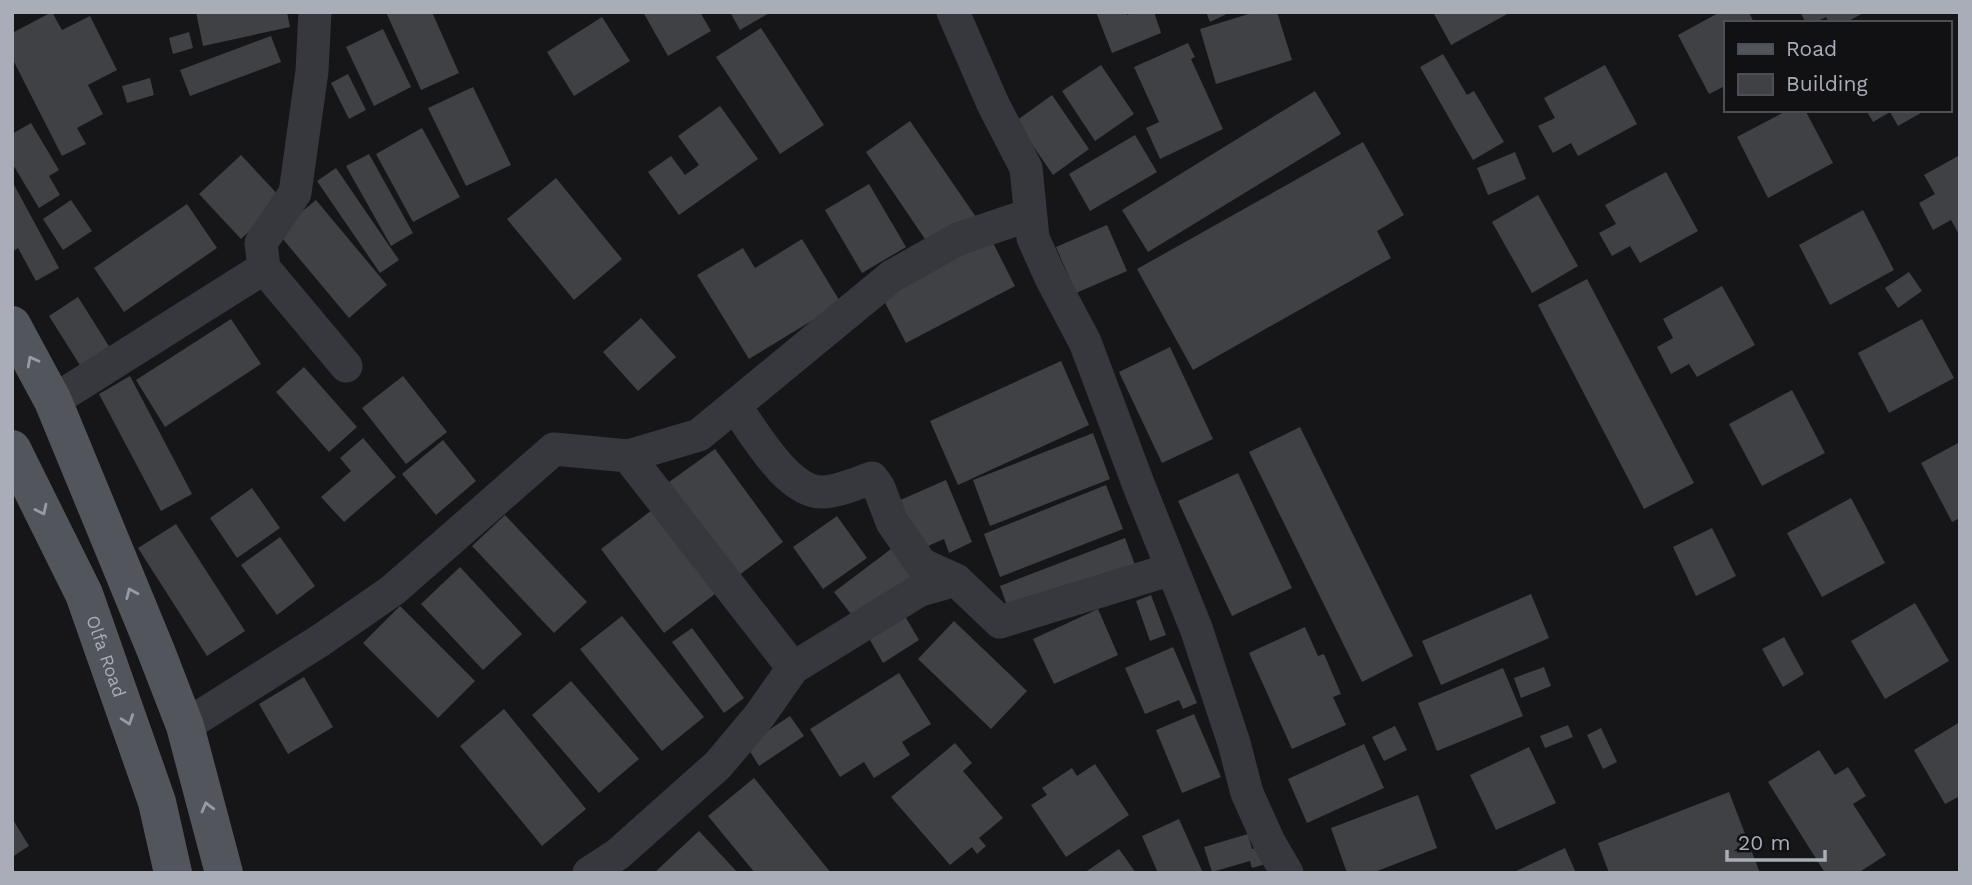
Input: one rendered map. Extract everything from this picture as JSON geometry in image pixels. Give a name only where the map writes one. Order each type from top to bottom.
[{"type":"main road","points":[[12,325],[53,401],[185,726],[224,873]]},
{"type":"main road","name":"Olfa Road","points":[[12,449],[84,594],[157,802],[173,873]]},
{"type":"street","points":[[315,12],[312,71],[295,193],[261,243],[264,268],[346,366]]},
{"type":"street","points":[[953,12],[993,104],[1026,168],[1032,238],[1085,342],[1196,628],[1234,743],[1247,793],[1269,842],[1287,873]]},
{"type":"street","points":[[185,726],[321,640],[393,590],[554,449],[628,456],[699,435],[892,276],[958,239],[1029,215]]},
{"type":"street","points":[[53,401],[264,268]]},
{"type":"street","points":[[735,406],[782,471],[804,488],[823,492],[872,478],[879,488],[892,522],[921,564],[956,580],[1000,622],[1172,569]]},
{"type":"street","points":[[628,456],[793,668]]},
{"type":"street","points":[[589,873],[618,853],[718,765],[760,715],[793,668],[920,590],[956,580]]},
{"type":"building","points":[[52,12],[62,30],[90,16],[117,70],[88,85],[103,114],[77,128],[86,144],[62,156],[12,58],[12,33]]},
{"type":"building","points":[[196,12],[287,12],[290,27],[203,46]]},
{"type":"building","points":[[386,12],[432,12],[459,73],[421,90]]},
{"type":"building","points":[[643,12],[700,12],[711,31],[668,56]]},
{"type":"building","points":[[730,12],[771,12],[740,30]]},
{"type":"building","points":[[1096,12],[1126,12],[1127,15],[1133,12],[1154,12],[1161,33],[1112,53]]},
{"type":"building","points":[[1206,12],[1231,12],[1210,22]]},
{"type":"building","points":[[1255,12],[1277,12],[1292,60],[1216,84],[1200,29]]},
{"type":"building","points":[[1433,12],[1511,12],[1451,45]]},
{"type":"building","points":[[1720,12],[1749,12],[1753,21],[1724,21],[1724,86],[1709,94],[1678,35]]},
{"type":"building","points":[[1800,12],[1865,12],[1849,21],[1828,21],[1826,17],[1818,21],[1805,21]]},
{"type":"building","points":[[602,17],[630,61],[574,96],[547,52]]},
{"type":"building","points":[[761,28],[824,125],[780,154],[716,57]]},
{"type":"building","points":[[383,29],[411,87],[374,106],[346,47]]},
{"type":"building","points":[[189,32],[193,48],[173,54],[169,38]]},
{"type":"building","points":[[271,36],[281,62],[190,96],[180,70]]},
{"type":"building","points":[[1188,43],[1195,57],[1191,59],[1223,129],[1160,159],[1146,128],[1159,122],[1134,67]]},
{"type":"building","points":[[1443,54],[1467,95],[1474,91],[1504,142],[1473,160],[1420,67]]},
{"type":"building","points":[[1101,65],[1134,114],[1095,141],[1062,91]]},
{"type":"building","points":[[1605,65],[1637,124],[1578,156],[1571,143],[1553,153],[1538,126],[1555,118],[1544,98]]},
{"type":"building","points":[[348,74],[366,110],[349,119],[331,83]]},
{"type":"building","points":[[150,78],[154,95],[127,103],[122,86]]},
{"type":"building","points":[[473,87],[511,165],[466,186],[428,108]]},
{"type":"building","points":[[1315,91],[1341,134],[1148,252],[1122,210]]},
{"type":"building","points":[[1052,95],[1089,149],[1053,175],[1016,121]]},
{"type":"building","points":[[720,106],[758,159],[679,215],[648,172],[671,156],[685,175],[699,165],[678,136]]},
{"type":"building","points":[[1784,112],[1806,112],[1833,163],[1768,198],[1737,137]]},
{"type":"building","points":[[1867,112],[1890,112],[1873,122]]},
{"type":"building","points":[[1890,112],[1922,112],[1898,126]]},
{"type":"building","points":[[910,121],[976,217],[931,248],[866,152]]},
{"type":"building","points":[[31,123],[59,170],[49,176],[60,195],[39,208],[12,163],[12,134]]},
{"type":"building","points":[[422,128],[460,197],[413,222],[376,154]]},
{"type":"building","points":[[1135,135],[1157,172],[1090,211],[1069,174]]},
{"type":"building","points":[[1363,142],[1404,215],[1377,231],[1391,258],[1193,370],[1137,269]]},
{"type":"building","points":[[1515,152],[1526,179],[1488,195],[1477,168]]},
{"type":"building","points":[[369,154],[413,233],[391,246],[346,166]]},
{"type":"building","points":[[241,155],[283,200],[241,239],[199,194]]},
{"type":"building","points":[[1960,155],[1960,236],[1951,220],[1933,230],[1919,203],[1935,194],[1924,175]]},
{"type":"building","points":[[336,168],[399,260],[380,273],[317,181]]},
{"type":"building","points":[[1666,172],[1698,231],[1640,263],[1630,246],[1612,256],[1599,233],[1616,224],[1605,205]]},
{"type":"building","points":[[556,178],[622,259],[574,300],[507,219]]},
{"type":"building","points":[[12,181],[59,268],[36,281],[18,248],[12,252]]},
{"type":"building","points":[[869,184],[906,247],[862,273],[825,210]]},
{"type":"building","points":[[1538,195],[1578,266],[1532,293],[1492,222]]},
{"type":"building","points":[[71,200],[92,231],[63,250],[43,219]]},
{"type":"building","points":[[316,200],[387,285],[349,318],[277,232]]},
{"type":"building","points":[[187,204],[217,248],[124,312],[94,268]]},
{"type":"building","points":[[1863,210],[1894,270],[1830,305],[1799,245]]},
{"type":"building","points":[[1107,225],[1127,271],[1076,293],[1056,247]]},
{"type":"building","points":[[990,237],[1015,286],[906,343],[881,295]]},
{"type":"building","points":[[802,239],[841,303],[749,359],[697,275],[743,248],[755,268]]},
{"type":"building","points":[[1909,272],[1922,291],[1898,308],[1885,288]]},
{"type":"building","points":[[1587,279],[1694,483],[1644,509],[1538,305]]},
{"type":"building","points":[[1722,286],[1755,345],[1697,377],[1689,364],[1671,374],[1657,347],[1673,338],[1663,319]]},
{"type":"building","points":[[78,297],[112,351],[83,370],[49,316]]},
{"type":"building","points":[[641,318],[676,357],[638,391],[603,352]]},
{"type":"building","points":[[231,319],[261,364],[165,427],[136,380]]},
{"type":"building","points":[[1922,319],[1954,378],[1889,413],[1858,353]]},
{"type":"building","points":[[1170,347],[1213,439],[1162,463],[1119,372]]},
{"type":"building","points":[[1061,361],[1089,425],[958,485],[930,421]]},
{"type":"building","points":[[304,367],[357,427],[329,452],[276,392]]},
{"type":"building","points":[[130,376],[192,494],[161,511],[99,394]]},
{"type":"building","points":[[403,376],[447,432],[406,464],[362,408]]},
{"type":"building","points":[[1792,390],[1825,453],[1762,486],[1729,424]]},
{"type":"building","points":[[1300,427],[1413,656],[1362,682],[1249,452]]},
{"type":"building","points":[[1093,433],[1110,479],[990,526],[973,480]]},
{"type":"building","points":[[363,438],[396,477],[344,522],[321,497],[351,471],[340,458]]},
{"type":"building","points":[[443,440],[476,481],[436,515],[402,474]]},
{"type":"building","points":[[1960,442],[1960,518],[1952,522],[1921,463]]},
{"type":"building","points":[[715,449],[783,542],[738,576],[669,482]]},
{"type":"building","points":[[1238,473],[1292,588],[1232,616],[1178,501]]},
{"type":"building","points":[[946,480],[972,542],[949,553],[944,539],[919,550],[898,501]]},
{"type":"building","points":[[1106,485],[1123,529],[1000,577],[984,534]]},
{"type":"building","points":[[252,488],[280,528],[237,558],[210,518]]},
{"type":"building","points":[[1851,498],[1885,563],[1822,597],[1787,533]]},
{"type":"building","points":[[652,510],[715,594],[664,633],[601,549]]},
{"type":"building","points":[[505,515],[587,602],[554,633],[472,546]]},
{"type":"building","points":[[837,516],[867,558],[823,589],[793,547]]},
{"type":"building","points":[[176,524],[245,631],[207,656],[138,548]]},
{"type":"building","points":[[1712,528],[1736,576],[1696,596],[1673,547]]},
{"type":"building","points":[[280,537],[315,586],[277,615],[241,565]]},
{"type":"building","points":[[1125,538],[1135,565],[1010,614],[1000,586]]},
{"type":"building","points":[[895,546],[921,580],[860,626],[834,592]]},
{"type":"building","points":[[460,567],[522,634],[483,670],[421,604]]},
{"type":"building","points":[[1531,594],[1549,638],[1441,685],[1422,641]]},
{"type":"building","points":[[1151,595],[1166,635],[1150,641],[1136,601]]},
{"type":"building","points":[[1915,603],[1949,661],[1885,699],[1851,641]]},
{"type":"building","points":[[400,606],[475,681],[438,718],[363,643]]},
{"type":"building","points":[[1098,609],[1118,655],[1054,684],[1033,639]]},
{"type":"building","points":[[902,611],[919,640],[883,663],[866,633]]},
{"type":"building","points":[[622,616],[704,717],[662,751],[580,649]]},
{"type":"building","points":[[954,621],[1027,691],[991,729],[918,659]]},
{"type":"building","points":[[1305,627],[1318,656],[1324,654],[1341,694],[1333,697],[1346,725],[1292,749],[1249,653]]},
{"type":"building","points":[[692,628],[744,698],[724,713],[672,642]]},
{"type":"building","points":[[1784,637],[1804,674],[1783,687],[1762,649]]},
{"type":"building","points":[[1173,647],[1197,703],[1183,709],[1179,700],[1145,714],[1125,668]]},
{"type":"building","points":[[1544,667],[1551,686],[1521,698],[1514,678]]},
{"type":"building","points":[[1503,668],[1523,716],[1437,751],[1418,703]]},
{"type":"building","points":[[899,673],[931,724],[902,742],[910,755],[874,778],[864,762],[840,777],[810,729]]},
{"type":"building","points":[[304,677],[333,727],[288,754],[259,704]]},
{"type":"building","points":[[571,681],[639,759],[599,793],[532,715]]},
{"type":"building","points":[[504,709],[586,809],[542,846],[460,746]]},
{"type":"building","points":[[1194,714],[1221,777],[1182,793],[1156,730]]},
{"type":"building","points":[[790,716],[804,736],[759,766],[746,745]]},
{"type":"building","points":[[1960,722],[1960,796],[1945,804],[1914,750]]},
{"type":"building","points":[[1568,725],[1573,737],[1545,748],[1540,736]]},
{"type":"building","points":[[1395,726],[1407,750],[1384,761],[1372,737]]},
{"type":"building","points":[[1601,728],[1617,762],[1603,769],[1587,735]]},
{"type":"building","points":[[955,743],[972,763],[963,771],[1003,818],[979,838],[986,846],[977,854],[972,847],[950,865],[891,797]]},
{"type":"building","points":[[1364,744],[1384,788],[1307,823],[1288,779]]},
{"type":"building","points":[[1529,747],[1556,803],[1496,830],[1470,775]]},
{"type":"building","points":[[1819,750],[1835,775],[1848,767],[1866,796],[1853,804],[1886,855],[1858,873],[1825,873],[1768,782]]},
{"type":"building","points":[[1095,764],[1129,815],[1066,857],[1031,805],[1047,795],[1042,788],[1072,768],[1077,776]]},
{"type":"building","points":[[754,778],[831,873],[755,873],[708,816]]},
{"type":"building","points":[[1729,792],[1760,873],[1609,873],[1598,843]]},
{"type":"building","points":[[1418,795],[1437,848],[1372,873],[1347,873],[1331,828]]},
{"type":"building","points":[[12,818],[29,846],[12,857]]},
{"type":"building","points":[[1179,819],[1203,873],[1158,873],[1142,836]]},
{"type":"building","points":[[699,831],[738,873],[654,873]]},
{"type":"building","points":[[1248,834],[1252,849],[1264,846],[1269,863],[1252,868],[1250,861],[1212,872],[1204,847]]},
{"type":"building","points":[[1565,848],[1576,873],[1512,873]]},
{"type":"building","points":[[1119,849],[1136,873],[1084,873]]}]
